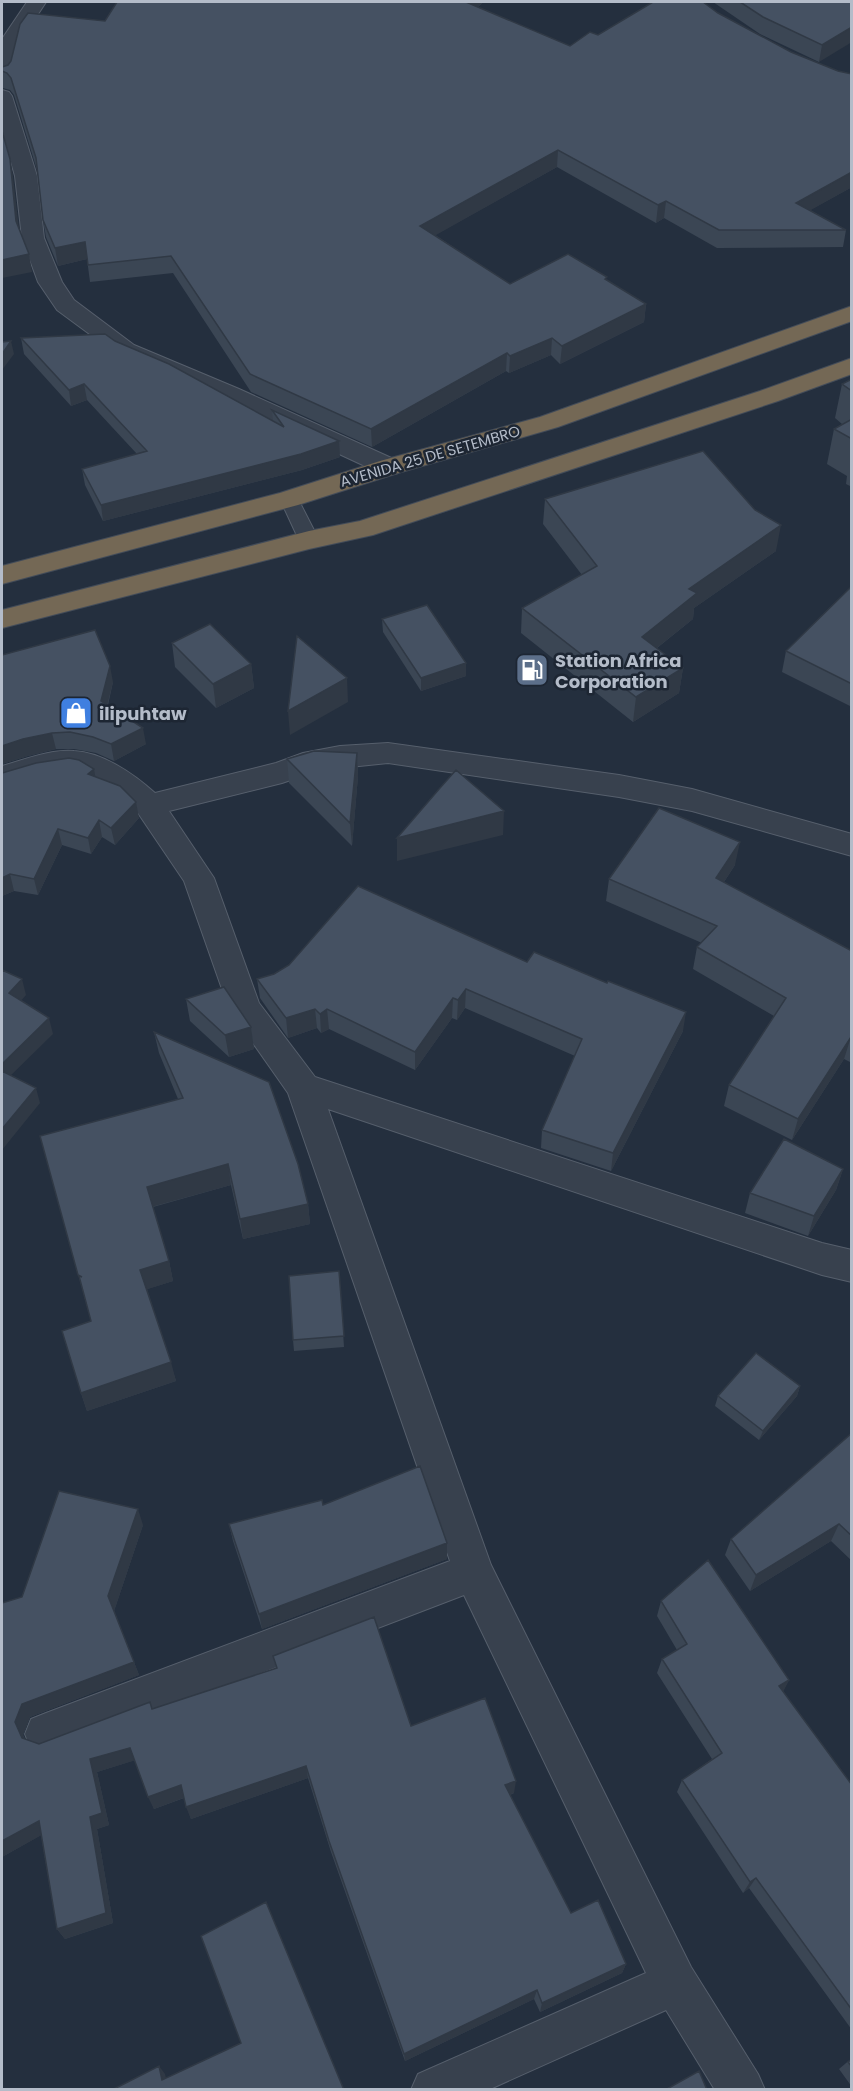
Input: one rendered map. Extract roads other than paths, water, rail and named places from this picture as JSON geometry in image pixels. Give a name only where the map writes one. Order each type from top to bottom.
[{"type":"highway","name":"AVENIDA 25 DE SETEMBRO","points":[[2,575],[289,499],[389,467],[549,422],[852,313]]},
{"type":"highway","points":[[2,619],[309,540],[364,529],[769,396],[852,365]]},
{"type":"street","points":[[2,77],[11,40],[30,15],[36,2]]},
{"type":"street","points":[[2,96],[26,176],[33,238],[50,282],[64,306],[126,350],[230,394],[389,467]]},
{"type":"street","points":[[149,805],[282,772],[303,764],[340,757],[388,753],[620,786],[692,800],[850,842]]},
{"type":"street","points":[[2,777],[39,766],[73,761],[91,765],[134,791],[149,805],[200,878],[215,929],[245,1009],[303,1087],[474,1572],[675,1983],[742,2090]]},
{"type":"street","points":[[303,1087],[852,1266]]},
{"type":"street","points":[[46,1734],[474,1572]]},
{"type":"street","points":[[434,2090],[675,1983]]},
{"type":"lane","points":[[289,499],[309,540]]},
{"type":"place","name":"Station Africa Corporation","points":[[532,670]]},
{"type":"place","name":"ilipuhtaw","points":[[76,713]]}]
